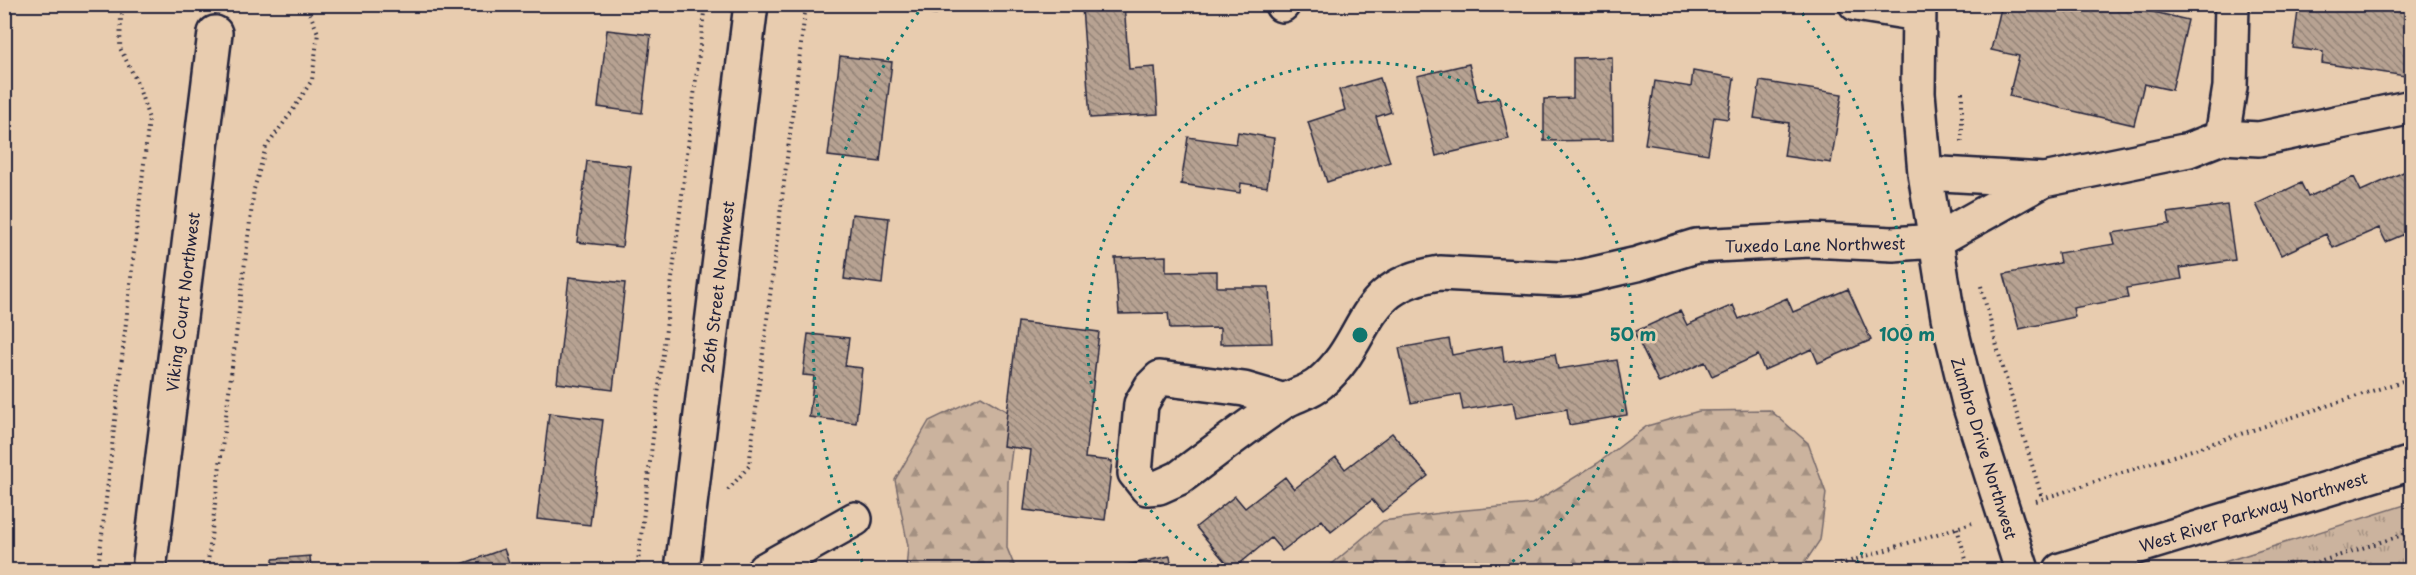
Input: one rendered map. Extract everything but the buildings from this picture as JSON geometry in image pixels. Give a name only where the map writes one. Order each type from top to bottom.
[{"type":"street","name":"26th Street Northwest","points":[[682,570],[751,4]]},
{"type":"street","points":[[1856,4],[1919,9]]},
{"type":"street","points":[[2222,137],[2230,87],[2232,4]]},
{"type":"street","name":"Zumbro Drive Northwest","points":[[1919,9],[1918,93],[1924,173],[1948,316],[1970,407],[2022,570]]},
{"type":"street","name":"Viking Court Northwest","points":[[149,570],[215,33]]},
{"type":"street","points":[[1924,173],[2044,180],[2189,150],[2222,137],[2259,139],[2412,107]]},
{"type":"street","points":[[1935,241],[2044,180]]},
{"type":"street","name":"Tuxedo Lane Northwest","points":[[1285,401],[1318,384],[1332,370],[1372,309],[1389,291],[1404,282],[1423,276],[1440,273],[1576,278],[1637,264],[1696,246],[1810,240],[1893,244],[1935,241]]},
{"type":"street","name":"West River Parkway Northwest","points":[[2061,570],[2412,463]]},
{"type":"street","points":[[764,570],[855,519]]},
{"type":"path","points":[[98,570],[149,119],[137,82],[120,48],[121,16],[128,4]]},
{"type":"path","points":[[207,570],[254,189],[266,147],[312,80],[318,33],[306,4]]},
{"type":"path","points":[[637,570],[705,4]]},
{"type":"path","points":[[749,466],[806,4]]},
{"type":"path","points":[[1962,92],[1963,176]]},
{"type":"path","points":[[1979,277],[2000,358],[2042,498],[2412,378]]},
{"type":"path","points":[[1822,570],[1958,528],[1969,570]]},
{"type":"path","points":[[2294,570],[2412,532]]},
{"type":"green space","points":[[981,396],[1016,417],[1008,482],[1007,548],[1016,570],[906,570],[908,546],[895,480],[929,421]]},
{"type":"green space","points":[[1770,410],[1808,443],[1826,493],[1820,540],[1800,570],[1319,570],[1326,569],[1383,521],[1532,504],[1598,463],[1647,426],[1699,411]]},
{"type":"green space","points":[[2411,503],[2411,570],[2199,570]]}]
